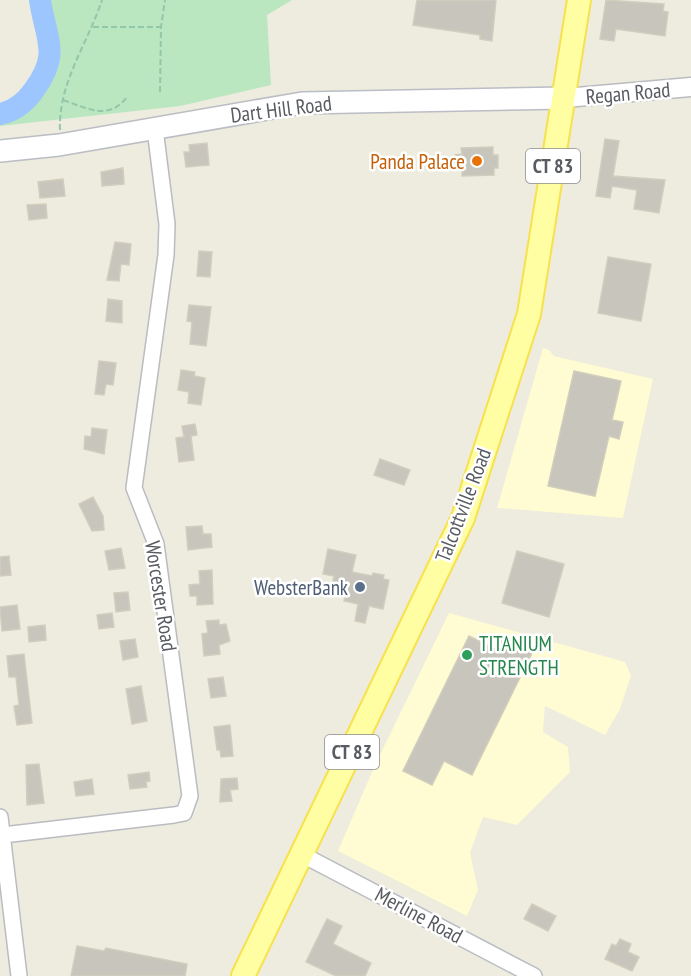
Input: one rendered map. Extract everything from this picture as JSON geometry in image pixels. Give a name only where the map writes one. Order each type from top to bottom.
[{"type":"main road","name":"Talcottville Road","points":[[243,976],[463,518],[529,314],[579,0]]},
{"type":"main road","name":"Dart Hill Road","points":[[0,151],[59,146],[302,103],[565,98]]},
{"type":"street","name":"Regan Road","points":[[565,98],[691,87]]},
{"type":"street","name":"Worcester Road","points":[[3,835],[184,813],[190,796],[156,544],[134,488],[166,255],[166,224],[155,129]]},
{"type":"street","points":[[0,817],[20,976]]},
{"type":"street","name":"Merline Road","points":[[303,855],[534,976]]},
{"type":"path","points":[[60,134],[60,108],[73,66],[93,27],[102,0]]},
{"type":"path","points":[[160,92],[161,27],[165,0]]},
{"type":"path","points":[[93,27],[161,27]]},
{"type":"path","points":[[63,100],[87,108],[109,111],[119,108],[128,96]]},
{"type":"shaded area","points":[[543,348],[549,350],[554,356],[653,379],[623,518],[497,508]]},
{"type":"shaded area","points":[[449,613],[625,662],[631,676],[620,709],[605,735],[545,706],[543,732],[568,747],[570,772],[517,825],[483,817],[470,853],[478,890],[467,916],[338,851],[375,765]]},
{"type":"green space","points":[[40,0],[292,0],[267,15],[271,85],[180,106],[0,126],[0,114],[15,109],[27,99],[47,66],[49,46]]},
{"type":"building","points":[[417,0],[496,0],[492,41],[480,39],[480,35],[413,25]]},
{"type":"building","points":[[606,0],[664,4],[663,11],[668,12],[665,36],[616,29],[614,41],[600,39]]},
{"type":"building","points":[[605,139],[619,141],[613,176],[665,180],[659,213],[634,209],[637,190],[612,186],[610,198],[596,196]]},
{"type":"building","points":[[207,143],[209,165],[186,167],[184,152],[190,152],[189,145]]},
{"type":"building","name":"Panda Palace","points":[[493,147],[493,155],[498,155],[498,168],[494,168],[494,175],[462,176],[462,168],[455,169],[455,155],[462,154],[461,148]]},
{"type":"building","points":[[123,168],[124,184],[102,186],[101,172]]},
{"type":"building","points":[[63,179],[65,196],[40,198],[38,182]]},
{"type":"building","points":[[46,204],[47,218],[29,220],[27,205]]},
{"type":"building","points":[[115,242],[131,244],[129,265],[121,264],[119,281],[107,280]]},
{"type":"building","points":[[199,251],[212,252],[210,277],[197,276]]},
{"type":"building","points":[[608,257],[651,264],[641,321],[598,313]]},
{"type":"building","points":[[108,299],[122,301],[122,323],[106,321]]},
{"type":"building","points":[[189,305],[211,307],[206,346],[190,344],[192,322],[187,321]]},
{"type":"building","points":[[99,361],[116,363],[113,385],[106,384],[104,395],[95,394]]},
{"type":"building","points":[[181,370],[195,372],[194,376],[205,378],[201,405],[188,403],[189,392],[178,390]]},
{"type":"building","points":[[574,371],[621,381],[612,420],[623,422],[619,439],[609,436],[595,496],[548,486]]},
{"type":"building","points":[[195,424],[197,435],[191,436],[194,460],[179,462],[176,438],[184,437],[182,426]]},
{"type":"building","points":[[92,428],[107,430],[104,454],[84,449],[85,436],[91,437]]},
{"type":"building","points":[[380,459],[410,470],[404,485],[374,475]]},
{"type":"building","points":[[93,497],[103,516],[104,530],[92,531],[79,504]]},
{"type":"building","points":[[202,526],[203,534],[211,534],[212,547],[188,550],[186,527]]},
{"type":"building","points":[[121,548],[125,568],[109,570],[105,551]]},
{"type":"building","name":"WebsterBank","points":[[328,549],[356,555],[352,572],[372,576],[373,573],[384,575],[383,579],[389,580],[383,609],[369,606],[365,623],[355,621],[358,604],[344,601],[345,597],[330,594],[334,576],[323,574]]},
{"type":"building","points":[[517,551],[564,564],[549,617],[502,603]]},
{"type":"building","points":[[9,556],[11,575],[0,576],[0,557]]},
{"type":"building","points":[[212,570],[213,604],[197,605],[197,596],[190,596],[189,585],[200,584],[199,571]]},
{"type":"building","points":[[128,592],[130,610],[116,612],[114,593]]},
{"type":"building","points":[[17,605],[20,629],[2,631],[0,607]]},
{"type":"building","points":[[112,613],[114,627],[99,629],[97,615]]},
{"type":"building","points":[[219,620],[219,625],[226,624],[230,641],[219,645],[220,654],[204,656],[202,634],[208,633],[206,621]]},
{"type":"building","points":[[45,625],[46,640],[29,642],[28,627]]},
{"type":"building","points":[[469,636],[497,650],[502,639],[532,653],[472,775],[444,761],[432,785],[403,771]]},
{"type":"building","points":[[135,639],[138,657],[123,660],[120,641]]},
{"type":"building","points":[[24,654],[32,723],[17,725],[14,706],[19,705],[16,677],[9,677],[7,656]]},
{"type":"building","points":[[223,677],[226,696],[211,698],[208,679]]},
{"type":"building","points":[[141,686],[147,721],[132,724],[126,689]]},
{"type":"building","points":[[230,725],[233,756],[221,757],[220,750],[217,750],[214,727]]},
{"type":"building","points":[[39,764],[44,803],[27,805],[26,765]]},
{"type":"building","points":[[149,772],[150,781],[146,782],[147,787],[130,789],[128,775]]},
{"type":"building","points":[[237,778],[238,789],[230,790],[232,801],[220,802],[221,779]]},
{"type":"building","points":[[92,779],[94,794],[76,796],[74,782]]},
{"type":"building","points":[[532,904],[556,916],[548,931],[524,919]]},
{"type":"building","points":[[327,919],[342,926],[333,944],[371,963],[365,976],[336,976],[306,962]]},
{"type":"building","points":[[620,939],[631,944],[628,952],[639,957],[632,971],[605,959],[612,944],[616,946]]},
{"type":"building","points":[[77,946],[104,951],[106,948],[187,964],[185,976],[71,976]]},
{"type":"waterway","points":[[0,114],[15,109],[27,99],[47,66],[49,46],[40,0]]},
{"type":"place","name":"Panda Palace","points":[[477,161]]},
{"type":"place","name":"WebsterBank","points":[[360,587]]},
{"type":"place","name":"TITANIUM STRENGTH","points":[[467,655]]}]
